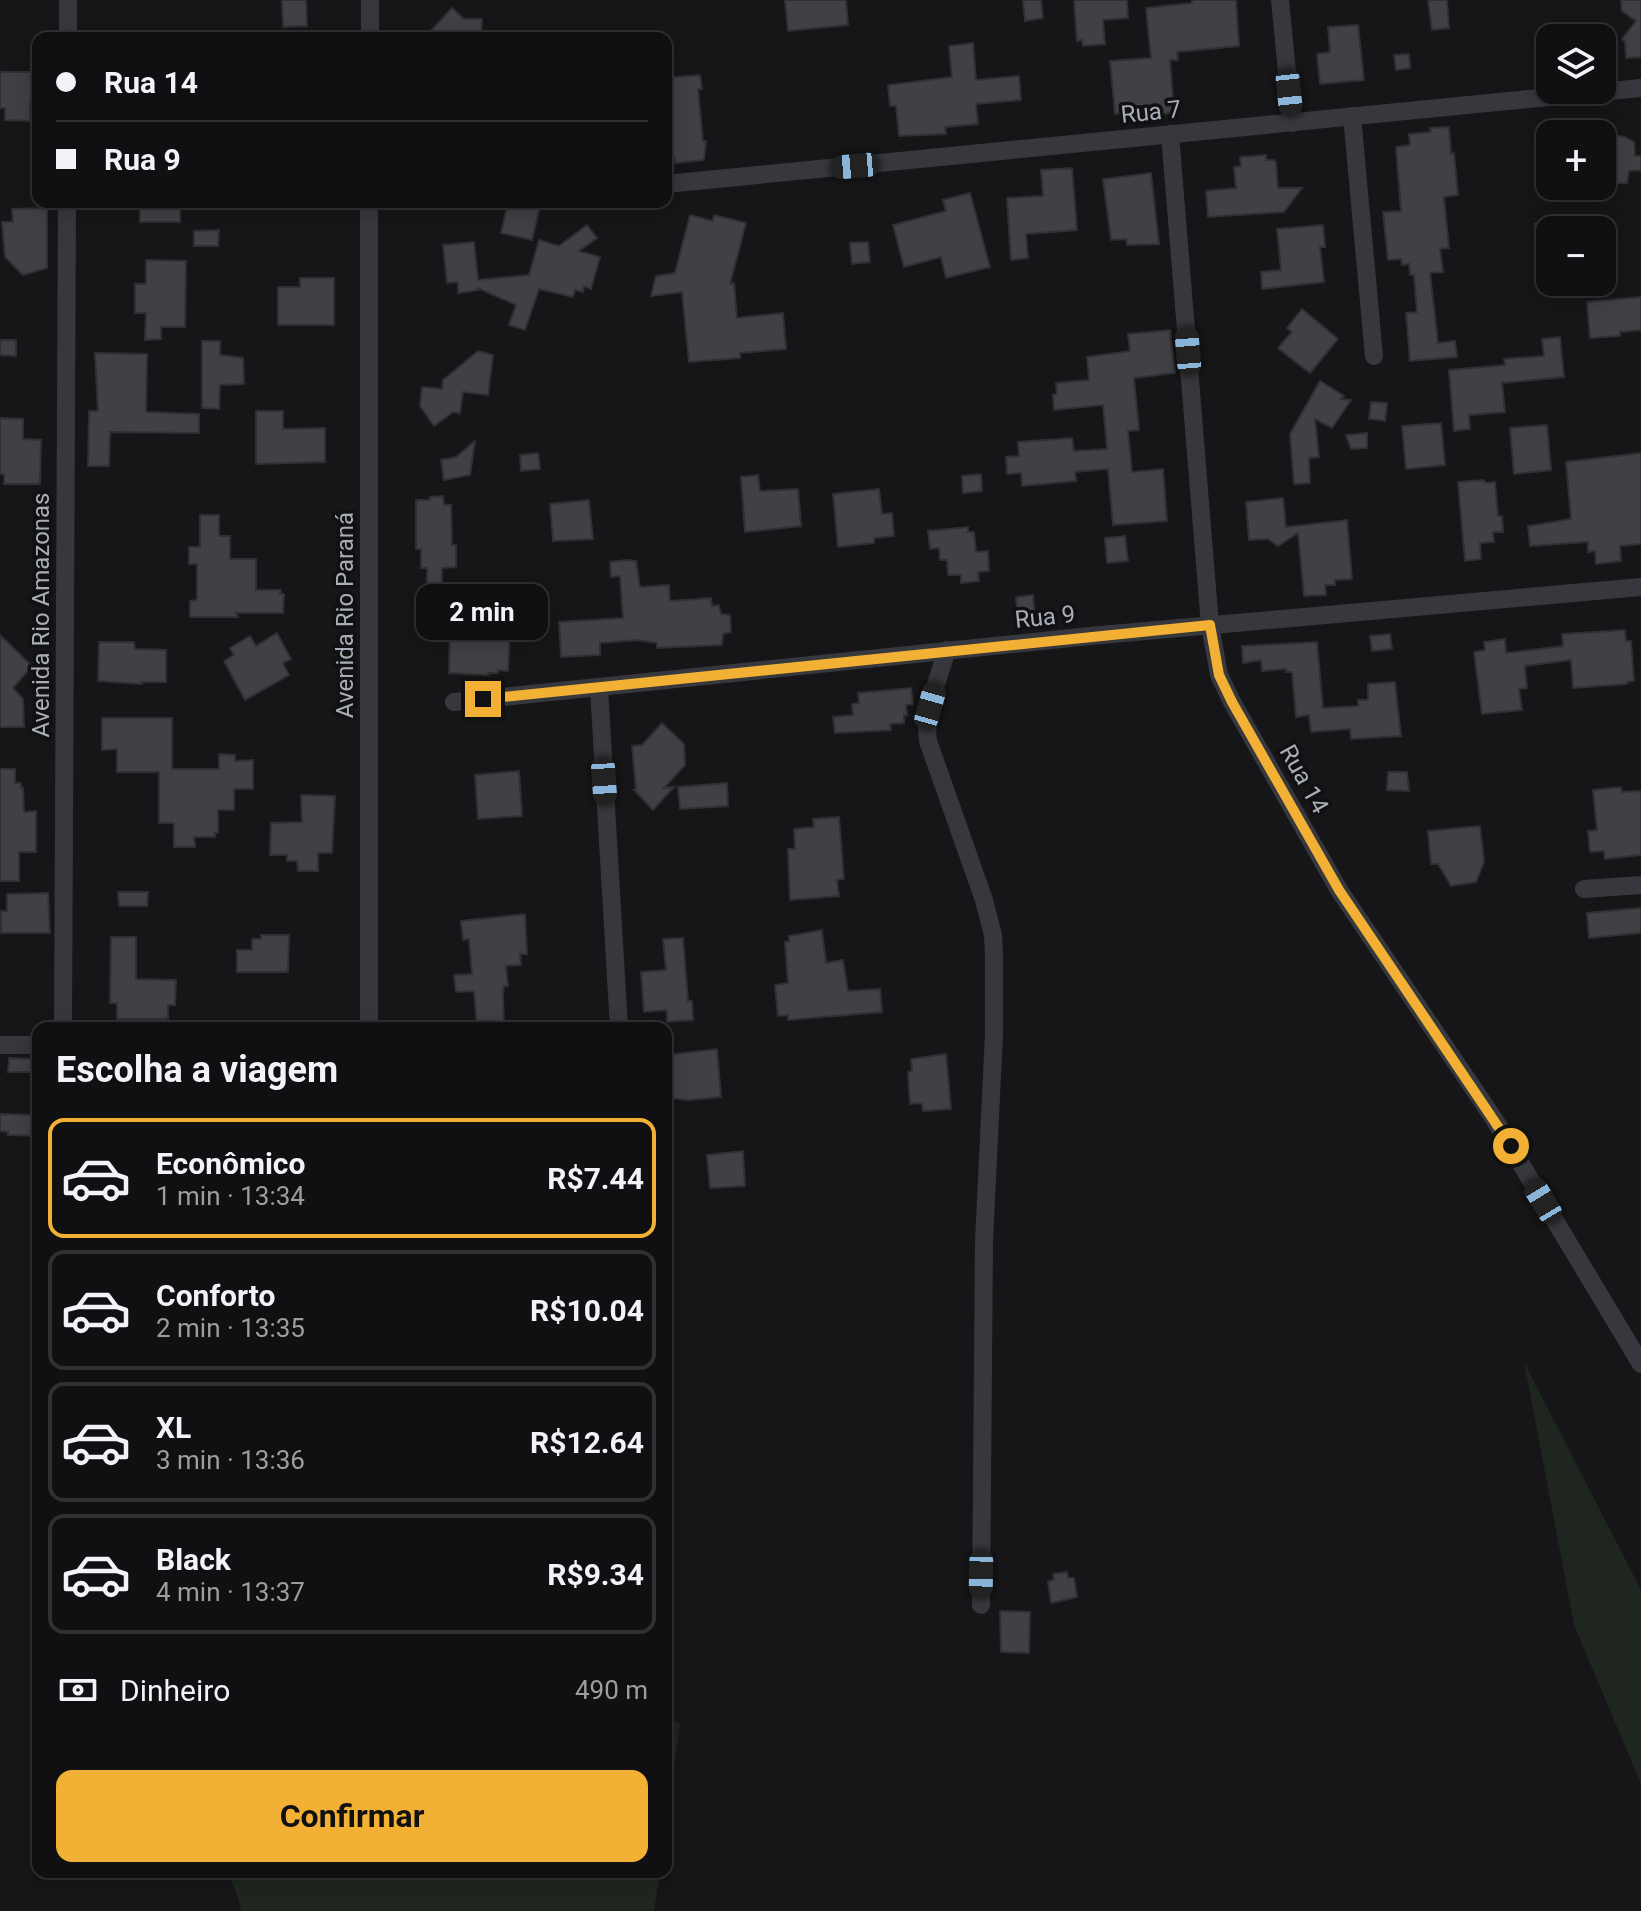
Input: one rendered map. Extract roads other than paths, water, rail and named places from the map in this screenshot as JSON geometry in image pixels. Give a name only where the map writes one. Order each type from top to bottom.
[{"type":"street","points":[[68,0],[68,32]]},
{"type":"street","points":[[370,0],[370,32]]},
{"type":"street","points":[[1280,0],[1292,123]]},
{"type":"street","name":"Rua 7","points":[[672,183],[1641,88]]},
{"type":"street","points":[[1352,116],[1374,356]]},
{"type":"street","name":"Rua 14","points":[[1170,134],[1210,625],[1219,675],[1339,890],[1494,1119],[1641,1364]]},
{"type":"street","name":"Avenida Rio Amazonas","points":[[63,1022],[67,208]]},
{"type":"street","name":"Avenida Rio Paraná","points":[[369,208],[369,1022]]},
{"type":"street","name":"Rua 9","points":[[454,702],[947,650],[1641,587]]},
{"type":"street","points":[[947,650],[927,720],[928,741],[984,900],[993,935],[994,954],[994,1034],[984,1241],[981,1605]]},
{"type":"street","points":[[599,688],[619,1022]]},
{"type":"street","points":[[1584,889],[1641,885]]},
{"type":"street","points":[[0,1045],[32,1045]]}]
